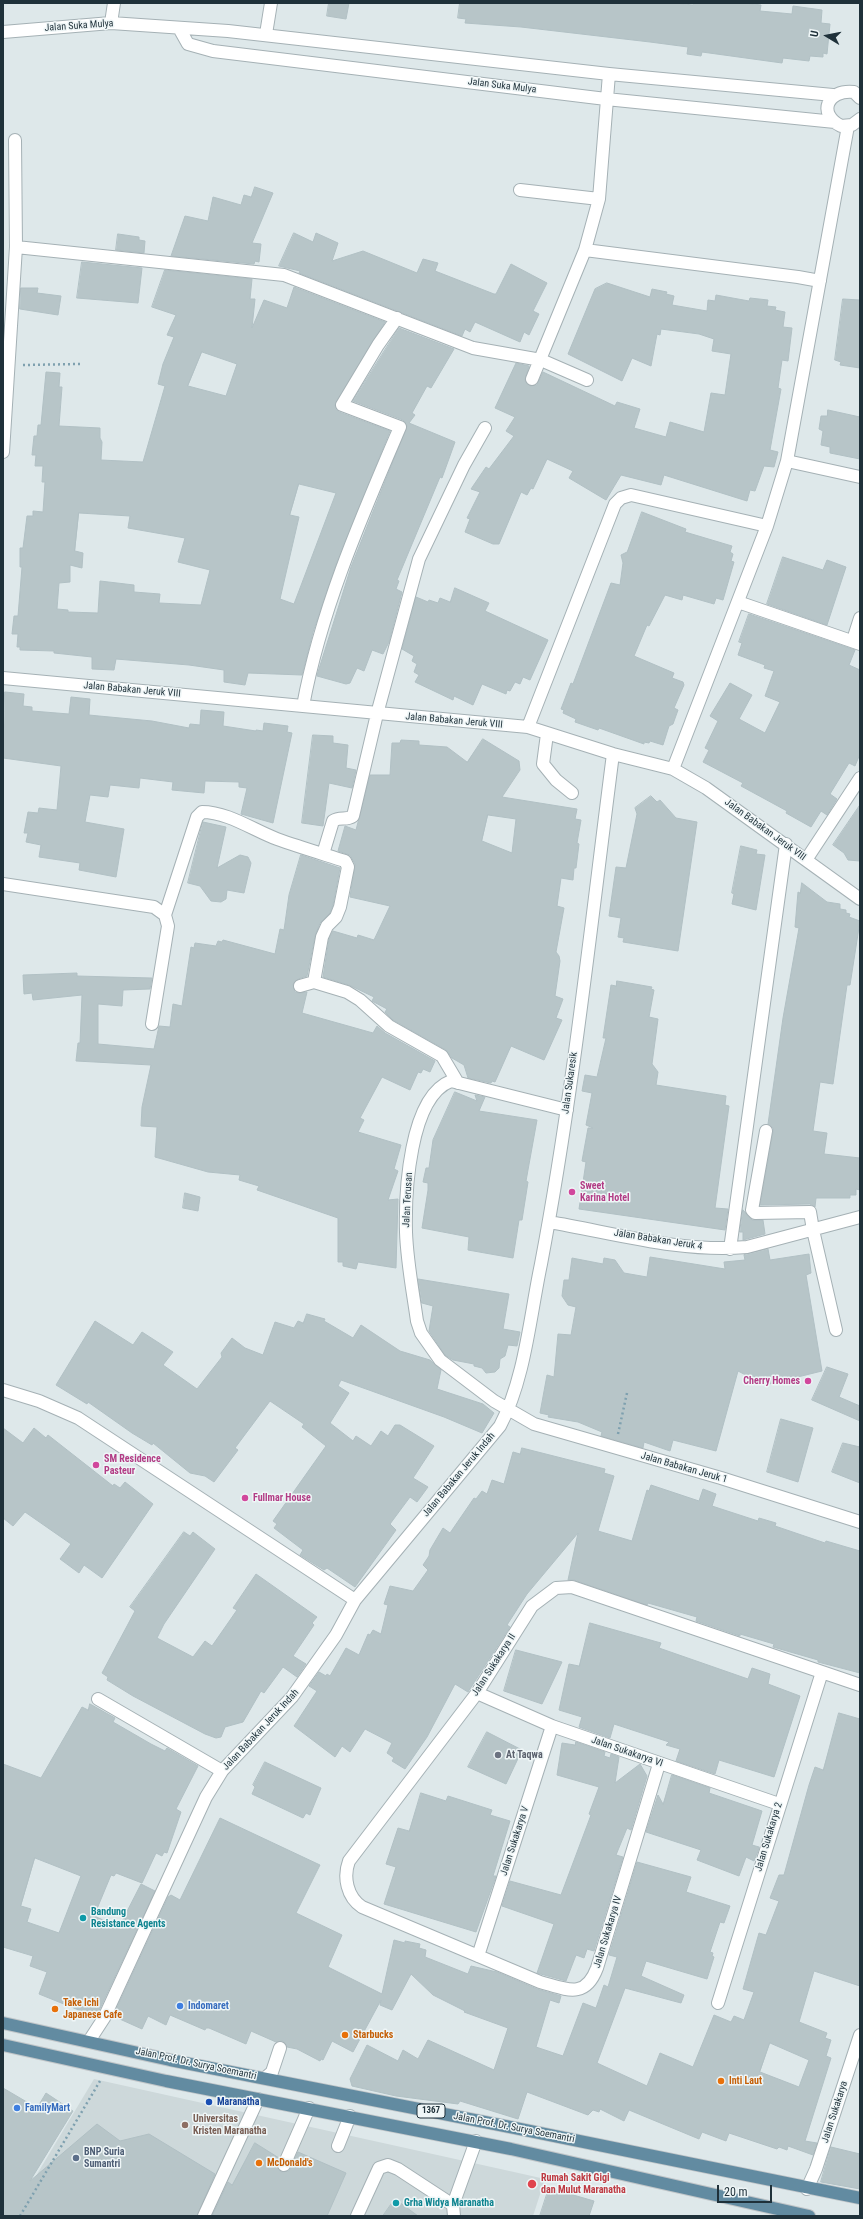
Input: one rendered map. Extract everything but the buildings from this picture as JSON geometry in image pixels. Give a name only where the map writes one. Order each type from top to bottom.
[{"type":"main road","name":"Jalan Prof. Dr. Surya Soemantri","points":[[3,2023],[807,2189],[860,2198]]},
{"type":"main road","name":"Jalan Prof. Dr. Surya Soemantri","points":[[3,2045],[258,2099],[476,2141],[809,2216]]},
{"type":"street","points":[[111,23],[114,3]]},
{"type":"street","points":[[266,34],[271,3]]},
{"type":"street","name":"Jalan Suka Mulya","points":[[3,32],[111,23],[266,34],[609,74],[833,95],[839,91],[845,91],[854,92],[860,98]]},
{"type":"street","name":"Jalan Suka Mulya","points":[[179,28],[188,44],[214,51],[606,99],[856,123]]},
{"type":"street","points":[[532,379],[585,250],[599,199],[609,74]]},
{"type":"street","points":[[833,95],[828,109],[830,118],[835,122]]},
{"type":"street","points":[[673,769],[767,526],[787,461],[820,281],[856,123]]},
{"type":"street","points":[[3,452],[16,247],[14,140]]},
{"type":"street","points":[[520,190],[599,199]]},
{"type":"street","points":[[16,247],[284,275],[473,348],[541,360],[587,380]]},
{"type":"street","points":[[585,250],[820,281]]},
{"type":"street","points":[[303,706],[318,642],[343,565],[400,427],[342,405],[378,345],[397,318]]},
{"type":"street","points":[[323,854],[333,821],[338,818],[348,819],[353,816],[377,714],[419,559],[464,465],[485,428]]},
{"type":"street","points":[[787,461],[860,477]]},
{"type":"street","points":[[528,728],[615,504],[621,498],[631,495],[767,526]]},
{"type":"street","points":[[738,602],[856,642],[860,618]]},
{"type":"street","name":"Jalan Babakan Jeruk VIII","points":[[3,678],[528,728],[613,754],[673,769],[706,788],[786,844],[860,899]]},
{"type":"street","points":[[547,734],[543,764],[556,780],[572,793]]},
{"type":"street","name":"Jalan Sukaresik","points":[[509,1410],[518,1380],[549,1222],[567,1110],[613,754]]},
{"type":"street","points":[[806,860],[860,778]]},
{"type":"street","points":[[164,915],[197,818],[202,812],[209,812],[242,823],[276,839],[345,861],[348,867],[340,907],[336,917],[327,926],[322,937],[314,982]]},
{"type":"street","points":[[730,1249],[786,844]]},
{"type":"street","points":[[3,884],[154,907],[164,915],[168,926],[152,1024]]},
{"type":"street","points":[[300,986],[314,982],[346,992],[360,1000],[389,1026],[442,1056],[458,1082]]},
{"type":"street","name":"Jalan Terusan","points":[[509,1410],[440,1360],[420,1333],[416,1321],[406,1233],[407,1186],[411,1155],[420,1120],[428,1103],[442,1084],[451,1081],[567,1110]]},
{"type":"street","points":[[766,1131],[752,1210],[755,1212],[810,1212],[836,1330]]},
{"type":"street","name":"Jalan Babakan Jeruk 4","points":[[549,1222],[687,1246],[730,1249],[747,1248],[860,1217]]},
{"type":"street","points":[[7,1390],[51,1406],[78,1418],[355,1600]]},
{"type":"street","name":"Jalan Babakan Jeruk 1","points":[[509,1410],[534,1424],[721,1478],[860,1522]]},
{"type":"street","name":"Jalan Babakan Jeruk Indah","points":[[89,2041],[104,2018],[206,1797],[222,1770],[292,1698],[336,1635],[355,1600],[500,1426],[509,1410]]},
{"type":"street","name":"Jalan Sukakarya II","points":[[478,1956],[362,1906],[352,1897],[346,1877],[349,1861],[477,1692],[532,1606],[556,1588],[572,1587],[860,1685]]},
{"type":"street","name":"Jalan Sukakarya 2","points":[[718,2003],[779,1804],[822,1672]]},
{"type":"street","name":"Jalan Sukakarya VI","points":[[477,1692],[552,1726],[658,1764],[779,1804]]},
{"type":"street","points":[[98,1699],[222,1770]]},
{"type":"street","name":"Jalan Sukakarya V","points":[[478,1956],[552,1726]]},
{"type":"street","name":"Jalan Sukakarya IV","points":[[478,1956],[540,1982],[568,1990],[584,1988],[592,1981],[658,1764]]},
{"type":"street","name":"Jalan Sukakarya","points":[[807,2189],[816,2169],[860,2035]]},
{"type":"street","points":[[265,2078],[272,2072],[280,2048]]},
{"type":"street","points":[[204,2216],[258,2099]]},
{"type":"street","points":[[284,2165],[309,2108]]},
{"type":"street","points":[[338,2146],[350,2116]]},
{"type":"street","points":[[357,2216],[380,2168],[388,2164],[398,2169],[454,2210],[476,2141]]},
{"type":"path","points":[[8,365],[80,364]]},
{"type":"path","points":[[614,1448],[627,1393]]},
{"type":"path","points":[[20,2216],[59,2153],[107,2068]]},
{"type":"shaded area","name":"Universitas Kristen Maranatha","points":[[94,2079],[545,2179],[533,2216],[12,2216]]},
{"type":"place","name":"Sweet Karina Hotel","points":[[572,1192]]},
{"type":"place","name":"Cherry Homes","points":[[808,1381]]},
{"type":"place","name":"SM Residence Pasteur","points":[[96,1465]]},
{"type":"place","name":"Fullmar House","points":[[245,1498]]},
{"type":"place","name":"At Taqwa","points":[[498,1755]]},
{"type":"place","name":"Bandung Resistance Agents","points":[[83,1918]]},
{"type":"place","name":"Indomaret","points":[[180,2006]]},
{"type":"place","name":"Take Ichi Japanese Cafe","points":[[55,2009]]},
{"type":"place","name":"Starbucks","points":[[345,2035]]},
{"type":"place","name":"Inti Laut","points":[[721,2081]]},
{"type":"place","name":"Maranatha","points":[[209,2102]]},
{"type":"place","name":"FamilyMart","points":[[17,2108]]},
{"type":"place","name":"Universitas Kristen Maranatha","points":[[185,2125]]},
{"type":"place","name":"BNP Suria Sumantri","points":[[76,2158]]},
{"type":"place","name":"McDonald's","points":[[259,2163]]},
{"type":"place","name":"Rumah Sakit Gigi dan Mulut Maranatha","points":[[532,2184]]},
{"type":"place","name":"Grha Widya Maranatha","points":[[396,2203]]}]
